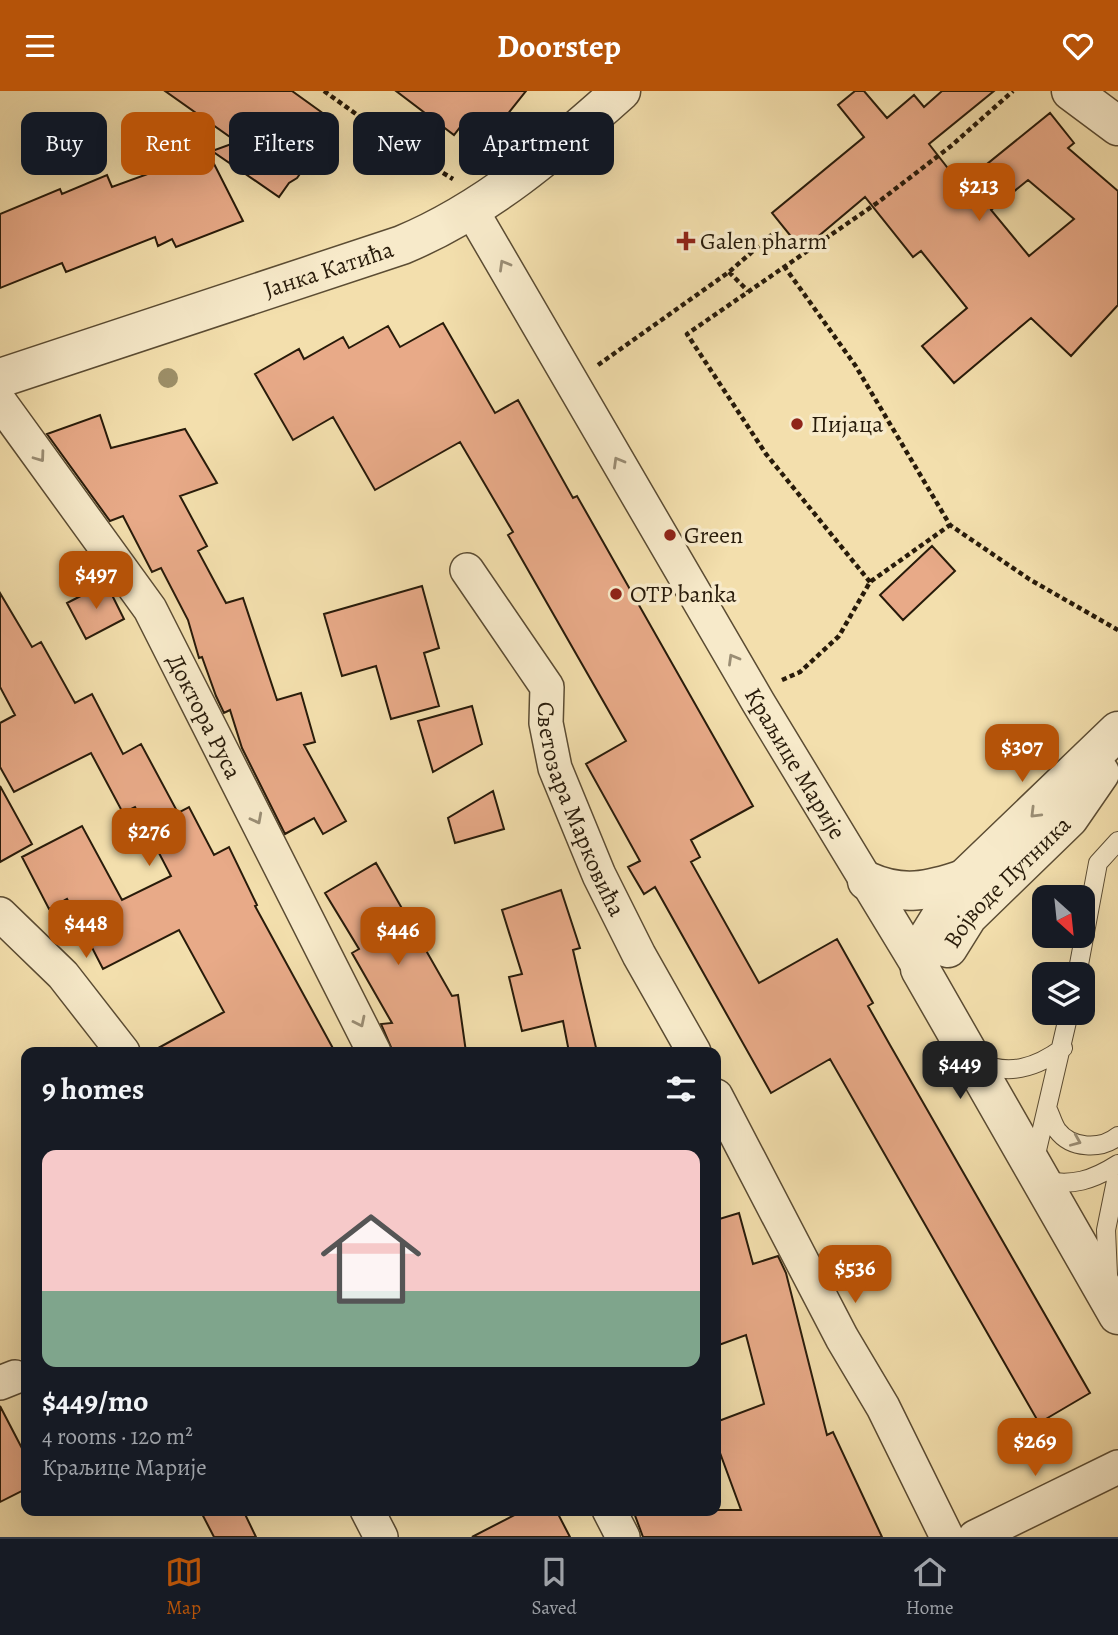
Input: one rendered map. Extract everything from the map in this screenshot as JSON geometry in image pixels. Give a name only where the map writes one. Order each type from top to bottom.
[{"type":"street","name":"Јанка Катића","points":[[0,378],[402,245],[480,206],[621,91]]},
{"type":"street","points":[[1070,91],[1118,126]]},
{"type":"street","name":"Краљице Марије","points":[[480,206],[572,384],[758,702],[928,981],[1115,1311]]},
{"type":"street","name":"Доктора Руса","points":[[0,402],[150,609],[371,1047]]},
{"type":"street","name":"Светозара Марковића","points":[[467,570],[547,687],[546,723],[555,768],[605,887],[691,1047]]},
{"type":"street","name":"Војводе Путника","points":[[928,981],[926,939],[964,879],[1118,731]]},
{"type":"street","name":"Војводе Путника","points":[[928,981],[954,934],[968,916],[1069,818],[1095,784],[1118,741]]},
{"type":"street","points":[[867,881],[896,892],[914,893],[964,879]]},
{"type":"street","points":[[0,914],[63,975],[119,1047]]},
{"type":"street","points":[[721,1106],[842,1338],[883,1408],[947,1537]]},
{"type":"street","points":[[975,1537],[1118,1467]]},
{"type":"street","points":[[370,1516],[381,1537]]},
{"type":"street","points":[[612,1516],[623,1537]]},
{"type":"lane","points":[[1079,962],[1098,863],[1118,841]]},
{"type":"lane","points":[[1067,1025],[1036,1174],[1062,1185],[1082,1182],[1118,1164]]},
{"type":"lane","points":[[970,1058],[990,1067],[1030,1067],[1063,1048]]},
{"type":"lane","points":[[1048,1109],[1058,1132],[1077,1143],[1093,1147],[1118,1136]]},
{"type":"lane","points":[[1115,1311],[1105,1255],[1106,1230],[1118,1171]]},
{"type":"path","points":[[324,91],[480,206]]},
{"type":"path","points":[[870,582],[766,454],[687,334],[877,203],[951,146],[1013,91]]},
{"type":"path","points":[[572,384],[729,272],[776,231]]},
{"type":"path","points":[[784,265],[855,365],[950,525],[1029,579],[1118,630]]},
{"type":"path","points":[[729,272],[748,291]]},
{"type":"path","points":[[758,702],[783,680],[800,672],[839,636],[870,582],[950,525]]},
{"type":"building","points":[[165,91],[292,91],[321,112],[229,112],[229,136],[215,126],[215,112],[195,112]]},
{"type":"building","points":[[396,91],[526,91],[509,112],[459,112],[459,129],[454,135],[445,128],[445,112],[424,112]]},
{"type":"building","points":[[855,91],[864,91],[887,118],[914,95],[924,107],[942,91],[994,91],[929,144],[961,185],[1050,113],[1074,143],[1068,148],[1118,191],[1118,305],[1071,356],[1031,318],[954,383],[922,346],[967,308],[921,251],[913,257],[865,197],[802,250],[772,213],[864,137],[838,105]],"holes":[[[1028,180],[1074,219],[1029,256],[991,210]]]},
{"type":"building","points":[[229,145],[229,163],[215,153],[215,150]]},
{"type":"building","points":[[215,166],[243,221],[176,247],[172,239],[158,246],[155,237],[66,272],[62,263],[0,288],[0,214],[60,189],[62,194],[107,175],[112,187],[145,175],[215,175]]},
{"type":"building","points":[[247,175],[299,175],[279,197]]},
{"type":"building","points":[[443,323],[495,413],[518,400],[573,498],[577,496],[753,806],[691,840],[700,857],[691,862],[759,983],[837,939],[873,1003],[868,1006],[1090,1393],[1039,1423],[830,1059],[771,1093],[655,887],[644,894],[628,867],[640,861],[586,764],[626,741],[508,535],[513,532],[460,442],[375,490],[333,417],[293,440],[255,374],[299,349],[304,359],[343,337],[349,348],[388,326],[400,347]]},
{"type":"building","points":[[100,415],[111,448],[185,429],[217,483],[180,496],[207,546],[198,551],[226,603],[243,598],[277,700],[301,693],[315,742],[304,745],[346,821],[323,834],[314,818],[285,834],[242,748],[230,710],[224,713],[216,696],[202,657],[199,658],[188,620],[161,568],[152,572],[123,516],[110,521],[47,434]]},
{"type":"building","points":[[932,546],[955,571],[903,620],[880,595]]},
{"type":"building","points":[[106,583],[124,619],[86,639],[67,603]]},
{"type":"building","points":[[422,586],[439,648],[424,653],[439,706],[391,719],[376,666],[342,676],[324,614]]},
{"type":"building","points":[[0,593],[32,647],[41,642],[75,703],[92,694],[123,754],[141,744],[178,813],[189,807],[214,855],[229,847],[257,905],[255,906],[332,1047],[160,1047],[224,1012],[179,930],[103,969],[67,899],[49,909],[22,857],[82,826],[122,900],[171,876],[135,807],[123,813],[91,753],[14,792],[0,767],[0,723],[15,715],[0,687]]},
{"type":"building","points":[[472,706],[482,744],[433,772],[418,721]]},
{"type":"building","points":[[0,786],[32,844],[0,862]]},
{"type":"building","points":[[493,791],[504,829],[455,843],[448,818]]},
{"type":"building","points":[[376,863],[452,996],[458,995],[465,1047],[391,1047],[381,1024],[392,1023],[352,953],[359,949],[325,893]]},
{"type":"building","points":[[561,890],[580,948],[573,950],[596,1047],[568,1047],[563,1021],[522,1031],[509,977],[522,974],[502,910]]},
{"type":"building","points":[[739,1213],[753,1264],[778,1256],[786,1273],[827,1435],[833,1432],[882,1537],[643,1537],[635,1516],[721,1516],[721,1510],[741,1510],[721,1456],[721,1420],[764,1404],[746,1335],[721,1344],[721,1218]]},
{"type":"building","points":[[0,1406],[21,1446],[21,1492],[0,1502]]},
{"type":"building","points":[[203,1516],[246,1516],[256,1537],[214,1537]]},
{"type":"building","points":[[512,1516],[559,1516],[570,1537],[472,1537]]},
{"type":"place","name":"Galen pharm","points":[[686,241]]},
{"type":"place","name":"Пијаца","points":[[797,424]]},
{"type":"place","name":"Green","points":[[670,535]]},
{"type":"place","name":"OTP banka","points":[[616,594]]}]
